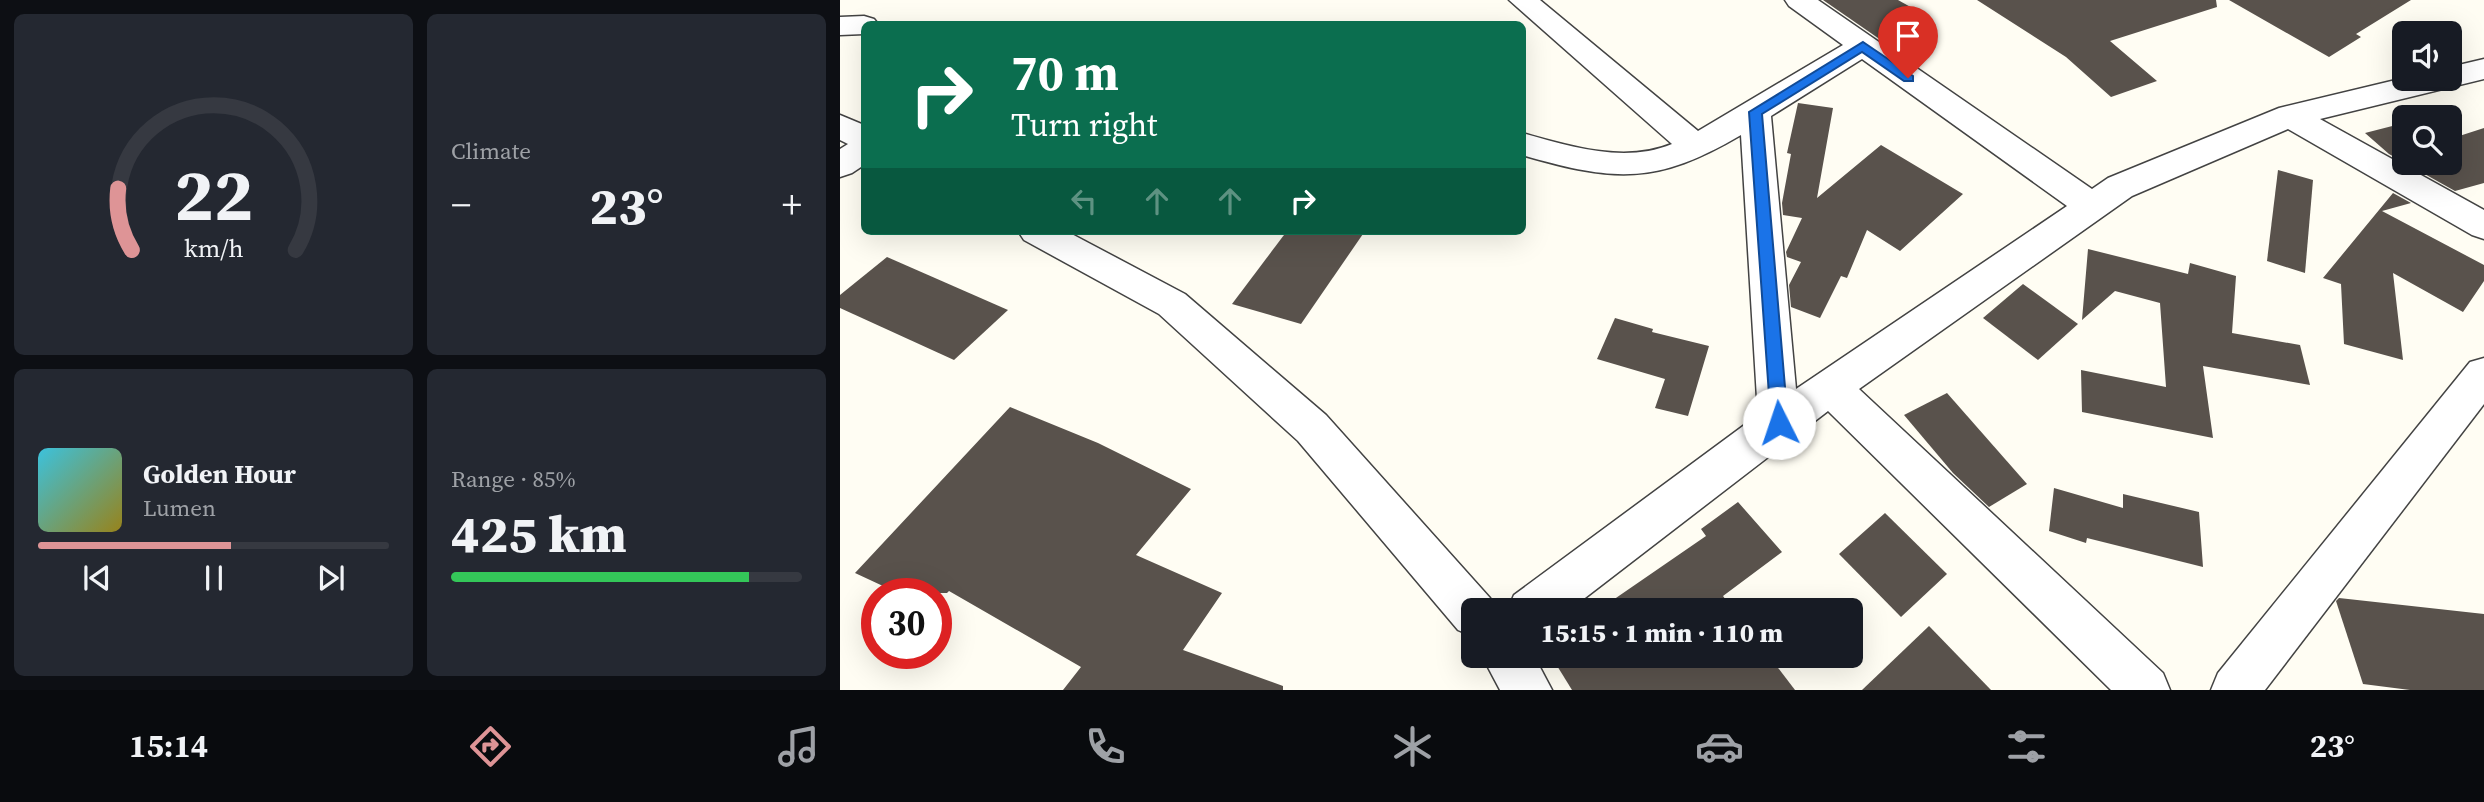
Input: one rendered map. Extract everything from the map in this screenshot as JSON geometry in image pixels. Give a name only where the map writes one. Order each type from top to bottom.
[{"type":"street","points":[[1524,0],[1694,145]]},
{"type":"street","points":[[1799,0],[2091,207]]},
{"type":"street","points":[[840,26],[861,25]]},
{"type":"street","points":[[1526,145],[1567,156],[1620,165],[1654,162],[1694,145],[1755,112],[1863,46]]},
{"type":"street","points":[[2462,74],[2484,69]]},
{"type":"street","points":[[1547,598],[1779,423],[2120,187],[2290,116],[2394,91]]},
{"type":"street","points":[[1755,112],[1779,423]]},
{"type":"street","points":[[2290,116],[2484,226]]},
{"type":"street","points":[[840,126],[861,137]]},
{"type":"street","points":[[840,165],[861,151]]},
{"type":"street","points":[[1043,235],[1172,304],[1311,428],[1461,599]]},
{"type":"street","points":[[2235,690],[2484,374]]},
{"type":"street","points":[[1831,388],[2146,690]]},
{"type":"street","points":[[1514,668],[1528,690]]},
{"type":"building","points":[[1823,0],[1898,0],[1932,19],[1891,47]]},
{"type":"building","points":[[1977,0],[2216,0],[2217,7],[2110,41],[2157,81],[2111,97],[2066,57]]},
{"type":"building","points":[[2229,0],[2411,0],[2356,34],[2361,37],[2329,57]]},
{"type":"building","points":[[1798,103],[1833,108],[1817,198],[1881,145],[1963,194],[1900,251],[1867,230],[1847,278],[1841,276],[1820,318],[1791,307],[1789,285],[1801,262],[1787,257],[1786,252],[1802,218],[1783,215],[1782,203],[1791,154],[1787,153]]},
{"type":"building","points":[[2392,126],[2392,156],[2389,154],[2365,133]]},
{"type":"building","points":[[2484,128],[2484,183],[2455,191],[2426,175],[2462,175],[2462,135]]},
{"type":"building","points":[[2278,170],[2313,180],[2305,273],[2267,261]]},
{"type":"building","points":[[2393,193],[2411,203],[2382,211],[2484,265],[2484,281],[2463,312],[2393,273],[2403,360],[2344,344],[2341,284],[2323,278]]},
{"type":"building","points":[[1284,235],[1362,235],[1301,324],[1232,304]]},
{"type":"building","points":[[2088,249],[2188,274],[2190,263],[2236,276],[2232,333],[2300,345],[2310,385],[2203,366],[2213,438],[2082,412],[2081,370],[2166,387],[2160,303],[2115,291],[2082,320]]},
{"type":"building","points":[[887,257],[1008,310],[954,360],[840,308],[840,295]]},
{"type":"building","points":[[2023,284],[2078,324],[2038,360],[1983,318]]},
{"type":"building","points":[[1615,318],[1653,329],[1652,332],[1709,346],[1688,416],[1655,408],[1665,379],[1597,359]]},
{"type":"building","points":[[1947,393],[2027,484],[1989,507],[1953,473],[1904,415]]},
{"type":"building","points":[[1010,407],[1098,443],[1191,489],[1136,555],[1222,593],[1183,650],[1283,686],[1283,690],[1063,690],[1081,667],[952,593],[952,578],[866,578],[855,573]]},
{"type":"building","points":[[2054,488],[2123,508],[2123,494],[2199,512],[2203,567],[2087,538],[2086,543],[2049,531]]},
{"type":"building","points":[[1738,502],[1782,552],[1723,596],[1724,598],[1616,598],[1706,536],[1701,529]]},
{"type":"building","points":[[1885,513],[1947,574],[1901,617],[1839,554]]},
{"type":"building","points":[[2339,598],[2484,614],[2484,690],[2410,690],[2363,684],[2336,601]]},
{"type":"building","points":[[1929,626],[1991,690],[1862,690]]},
{"type":"building","points":[[1558,668],[1778,668],[1795,690],[1572,690]]},
{"type":"route","points":[[1779,423],[1755,112],[1863,46],[1908,78]]}]
